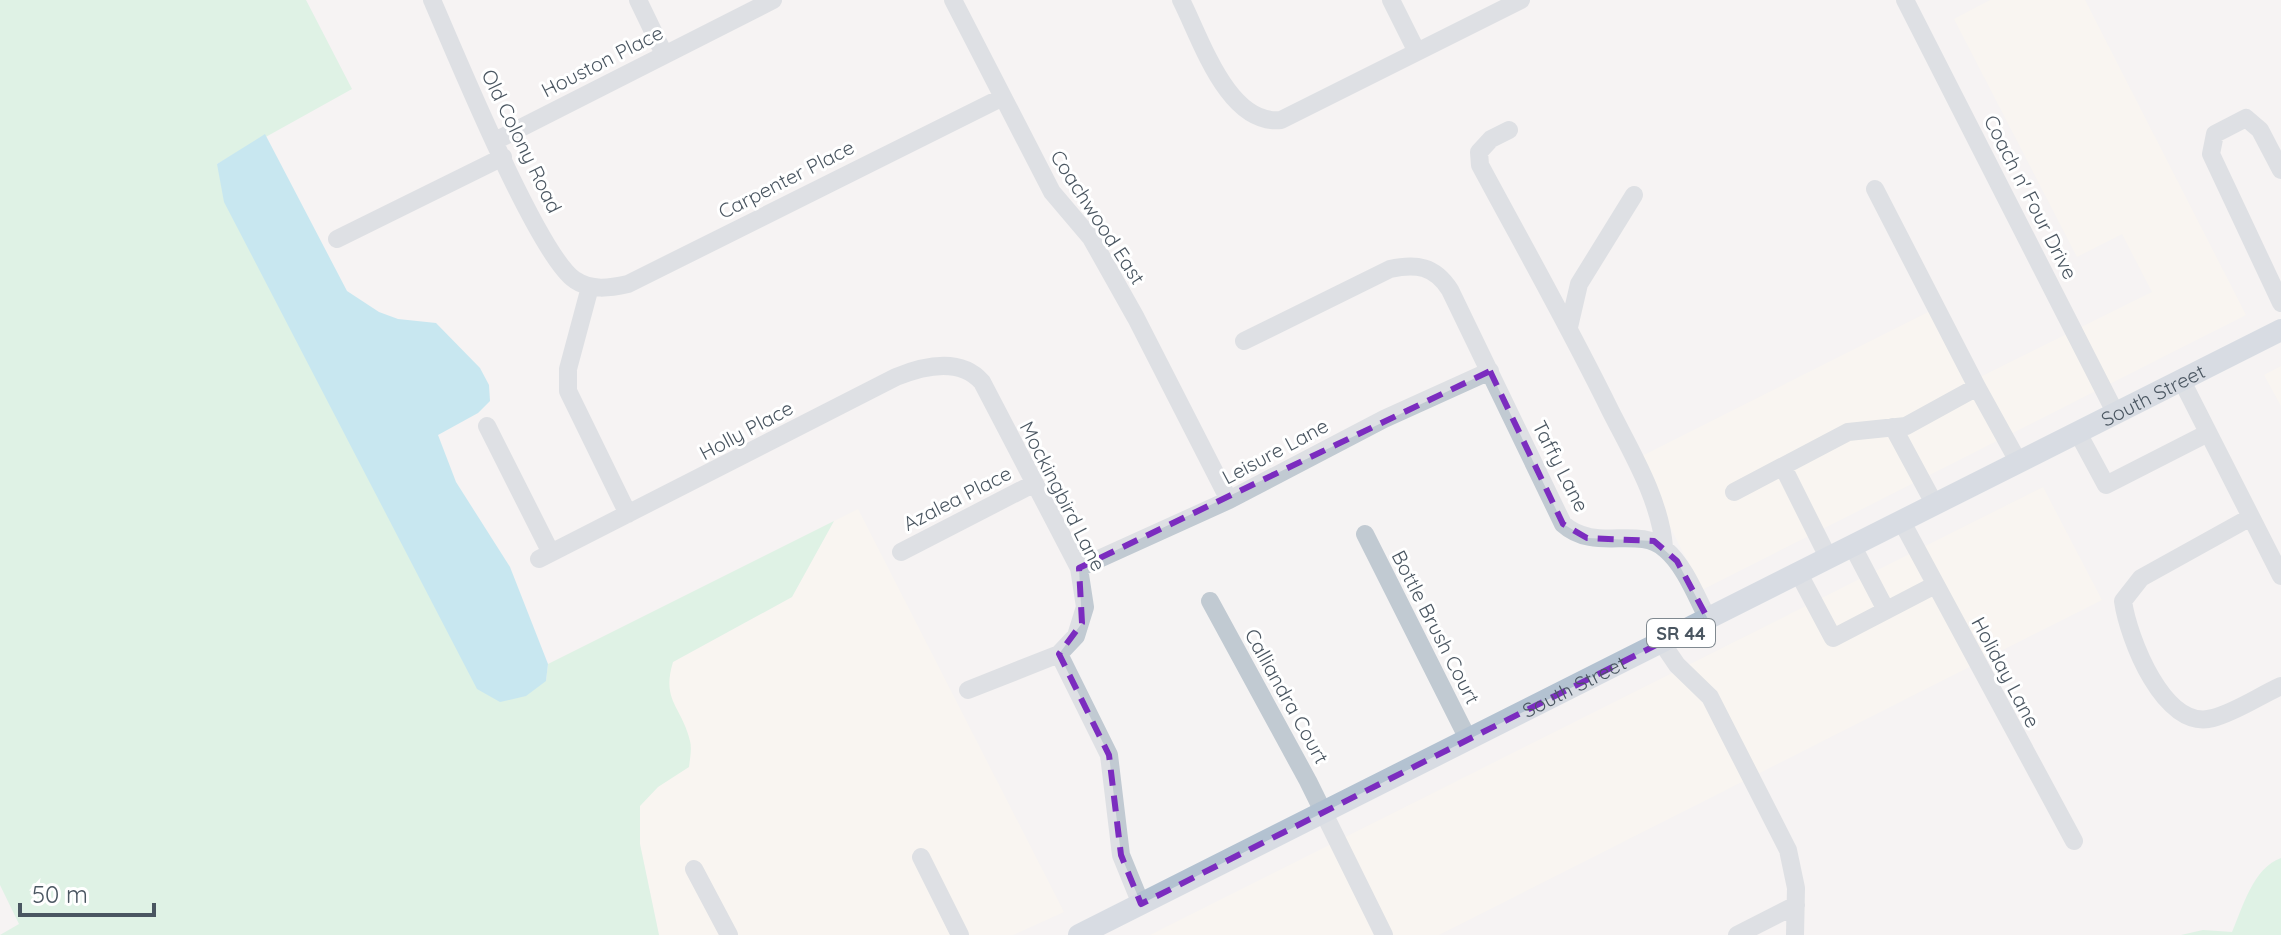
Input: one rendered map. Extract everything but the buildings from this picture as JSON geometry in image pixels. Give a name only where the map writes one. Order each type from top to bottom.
[{"type":"main road","name":"South Street","points":[[1094,932],[1141,904],[2281,330]]},
{"type":"street","name":"Old Colony Road","points":[[432,0],[499,149],[553,253],[568,275],[590,287]]},
{"type":"street","points":[[638,0],[664,54]]},
{"type":"street","name":"Houston Place","points":[[337,239],[391,215],[664,54],[773,0]]},
{"type":"street","name":"Coachwood East","points":[[953,0],[1052,192],[1091,238],[1129,305],[1229,500]]},
{"type":"street","points":[[1181,0],[1227,91],[1243,110],[1269,121],[1281,120],[1521,0]]},
{"type":"street","points":[[1391,0],[1416,50]]},
{"type":"street","name":"Coach n' Four Drive","points":[[1905,0],[2116,414]]},
{"type":"street","name":"Carpenter Place","points":[[590,287],[628,284],[1001,98]]},
{"type":"street","points":[[2281,170],[2260,130],[2246,118],[2215,134],[2211,154],[2275,275],[2281,303]]},
{"type":"street","points":[[1509,130],[1491,139],[1479,152],[1480,165],[1569,327],[1638,465],[1662,525],[1664,547],[1677,561],[1708,619]]},
{"type":"street","points":[[1875,189],[2019,463]]},
{"type":"street","points":[[1569,327],[1579,284],[1634,195]]},
{"type":"street","name":"Taffy Lane","points":[[1244,341],[1390,269],[1423,266],[1440,277],[1450,290],[1563,524],[1587,538],[1654,541],[1664,547]]},
{"type":"street","points":[[590,287],[568,369],[568,391],[628,514]]},
{"type":"street","name":"Holly Place","points":[[487,426],[545,556],[916,369],[955,367],[977,377]]},
{"type":"street","name":"Leisure Lane","points":[[1079,568],[1229,500],[1384,419],[1490,371]]},
{"type":"street","name":"Mockingbird Lane","points":[[977,377],[1079,568],[1085,588],[1082,623],[1076,636],[1059,654]]},
{"type":"street","points":[[2182,381],[2281,576]]},
{"type":"street","points":[[1734,492],[1848,432],[1906,426],[1977,387]]},
{"type":"street","points":[[1893,427],[1935,505]]},
{"type":"street","points":[[2078,433],[2106,485],[2208,433]]},
{"type":"street","points":[[1783,467],[1829,559]]},
{"type":"street","name":"Azalea Place","points":[[901,552],[1033,484]]},
{"type":"street","points":[[2251,517],[2130,588],[2123,601],[2126,624],[2162,695],[2173,709],[2192,718],[2211,719],[2281,686]]},
{"type":"street","name":"Holiday Lane","points":[[1902,522],[2074,841]]},
{"type":"street","name":"Bottle Brush Court","points":[[1365,534],[1468,739]]},
{"type":"street","points":[[1853,547],[1886,610]]},
{"type":"street","points":[[1799,574],[1833,638],[1935,585]]},
{"type":"street","name":"Calliandra Court","points":[[1210,601],[1324,812],[1384,935]]},
{"type":"street","points":[[1662,643],[1677,665],[1710,697],[1788,850],[1796,905],[1795,935]]},
{"type":"street","points":[[968,690],[1059,654],[1109,755],[1121,855],[1141,904]]},
{"type":"street","points":[[921,857],[960,935]]},
{"type":"street","points":[[694,869],[729,935]]},
{"type":"street","points":[[1737,935],[1796,905]]},
{"type":"highlighted area","points":[[1490,371],[1563,524],[1587,538],[1654,541],[1677,561],[1708,619],[1141,904],[1121,855],[1109,755],[1059,654],[1082,623],[1079,568]]},
{"type":"shaded area","points":[[1990,0],[2085,0],[2246,315],[1702,590],[1636,459],[1944,304],[1980,377],[2152,292],[2122,234],[2077,257],[1954,19]]},
{"type":"shaded area","points":[[2281,366],[2281,406],[2264,375]]},
{"type":"shaded area","points":[[2043,487],[2102,600],[1439,935],[1150,935]]},
{"type":"shaded area","points":[[858,509],[1064,912],[1013,935],[659,935],[640,844],[640,806],[658,787],[689,766],[679,716],[670,698],[667,681],[673,662],[792,597],[834,521]]},
{"type":"green space","points":[[0,0],[306,0],[352,89],[217,164],[546,681],[548,664],[834,521],[792,597],[673,662],[669,686],[690,741],[689,767],[658,787],[640,806],[640,844],[659,935],[0,935],[19,924],[0,885]]},
{"type":"green space","points":[[2281,858],[2281,935],[2181,935],[2203,930],[2232,932],[2256,879],[2271,863]]},
{"type":"water","points":[[265,134],[347,291],[379,312],[398,319],[436,323],[480,368],[489,385],[490,401],[478,413],[438,435],[456,482],[510,567],[548,664],[546,681],[526,696],[500,702],[477,689],[224,202],[217,164]]}]
